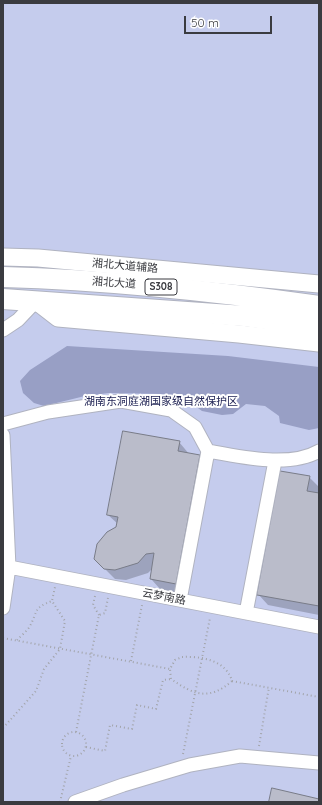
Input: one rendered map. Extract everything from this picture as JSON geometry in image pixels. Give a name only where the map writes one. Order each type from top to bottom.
[{"type":"highway","name":"湘北大道","points":[[3,277],[54,279],[210,291],[319,306]]},
{"type":"highway","name":"S308","points":[[3,299],[244,316],[319,326]]},
{"type":"main road","name":"湘北大道辅路","points":[[3,257],[38,258],[319,284]]},
{"type":"main road","points":[[36,301],[58,318],[239,334],[319,344]]},
{"type":"lane","points":[[3,330],[18,320],[36,301]]},
{"type":"lane","points":[[3,319],[18,320]]},
{"type":"lane","points":[[3,424],[48,412],[121,401],[171,410],[195,427],[208,451],[180,600]]},
{"type":"lane","points":[[3,435],[9,567],[3,608]]},
{"type":"lane","points":[[208,451],[276,461],[313,454],[319,451]]},
{"type":"lane","points":[[246,613],[276,461]]},
{"type":"lane","name":"云梦南路","points":[[9,567],[319,627]]},
{"type":"lane","points":[[74,802],[123,784],[180,767],[240,756],[319,763]]},
{"type":"path","points":[[3,728],[36,691],[44,669],[60,649],[65,621],[52,601],[57,576]]},
{"type":"path","points":[[76,732],[90,654],[99,615],[93,605],[98,584]]},
{"type":"path","points":[[99,615],[106,613],[111,587]]},
{"type":"path","points":[[131,661],[144,593]]},
{"type":"path","points":[[17,640],[30,626],[34,614],[41,605],[52,601]]},
{"type":"path","points":[[180,767],[212,606]]},
{"type":"path","points":[[3,638],[170,669]]},
{"type":"path","points":[[171,679],[170,669],[175,660],[182,657],[202,658],[216,662],[224,667],[230,675],[232,682]]},
{"type":"path","points":[[86,747],[105,751],[110,725],[132,729],[137,705],[156,709],[162,680],[171,679],[195,693],[212,692],[223,689],[232,682],[270,687],[319,697]]},
{"type":"path","points":[[257,758],[270,687]]},
{"type":"path","points":[[76,732],[84,736],[86,747],[82,754],[70,756],[64,750],[62,742],[66,735],[76,732]]},
{"type":"path","points":[[60,802],[70,756]]},
{"type":"green space","name":"湖南东洞庭湖国家级自然保护区","points":[[3,3],[319,3],[319,802],[3,802]]},
{"type":"shaded area","points":[[67,346],[228,356],[319,367],[319,428],[309,430],[280,423],[279,416],[265,406],[246,404],[233,414],[222,415],[202,411],[187,400],[161,394],[109,393],[85,396],[44,406],[34,403],[23,393],[20,381],[30,370]]},
{"type":"building","points":[[123,431],[180,441],[178,451],[200,455],[176,584],[150,579],[154,553],[146,554],[138,563],[115,570],[104,569],[94,559],[97,544],[107,532],[116,527],[118,517],[107,515]]},
{"type":"building","points":[[280,471],[310,476],[307,491],[319,493],[319,606],[257,595]]},
{"type":"building","points":[[272,788],[319,799],[319,802],[269,802]]}]
